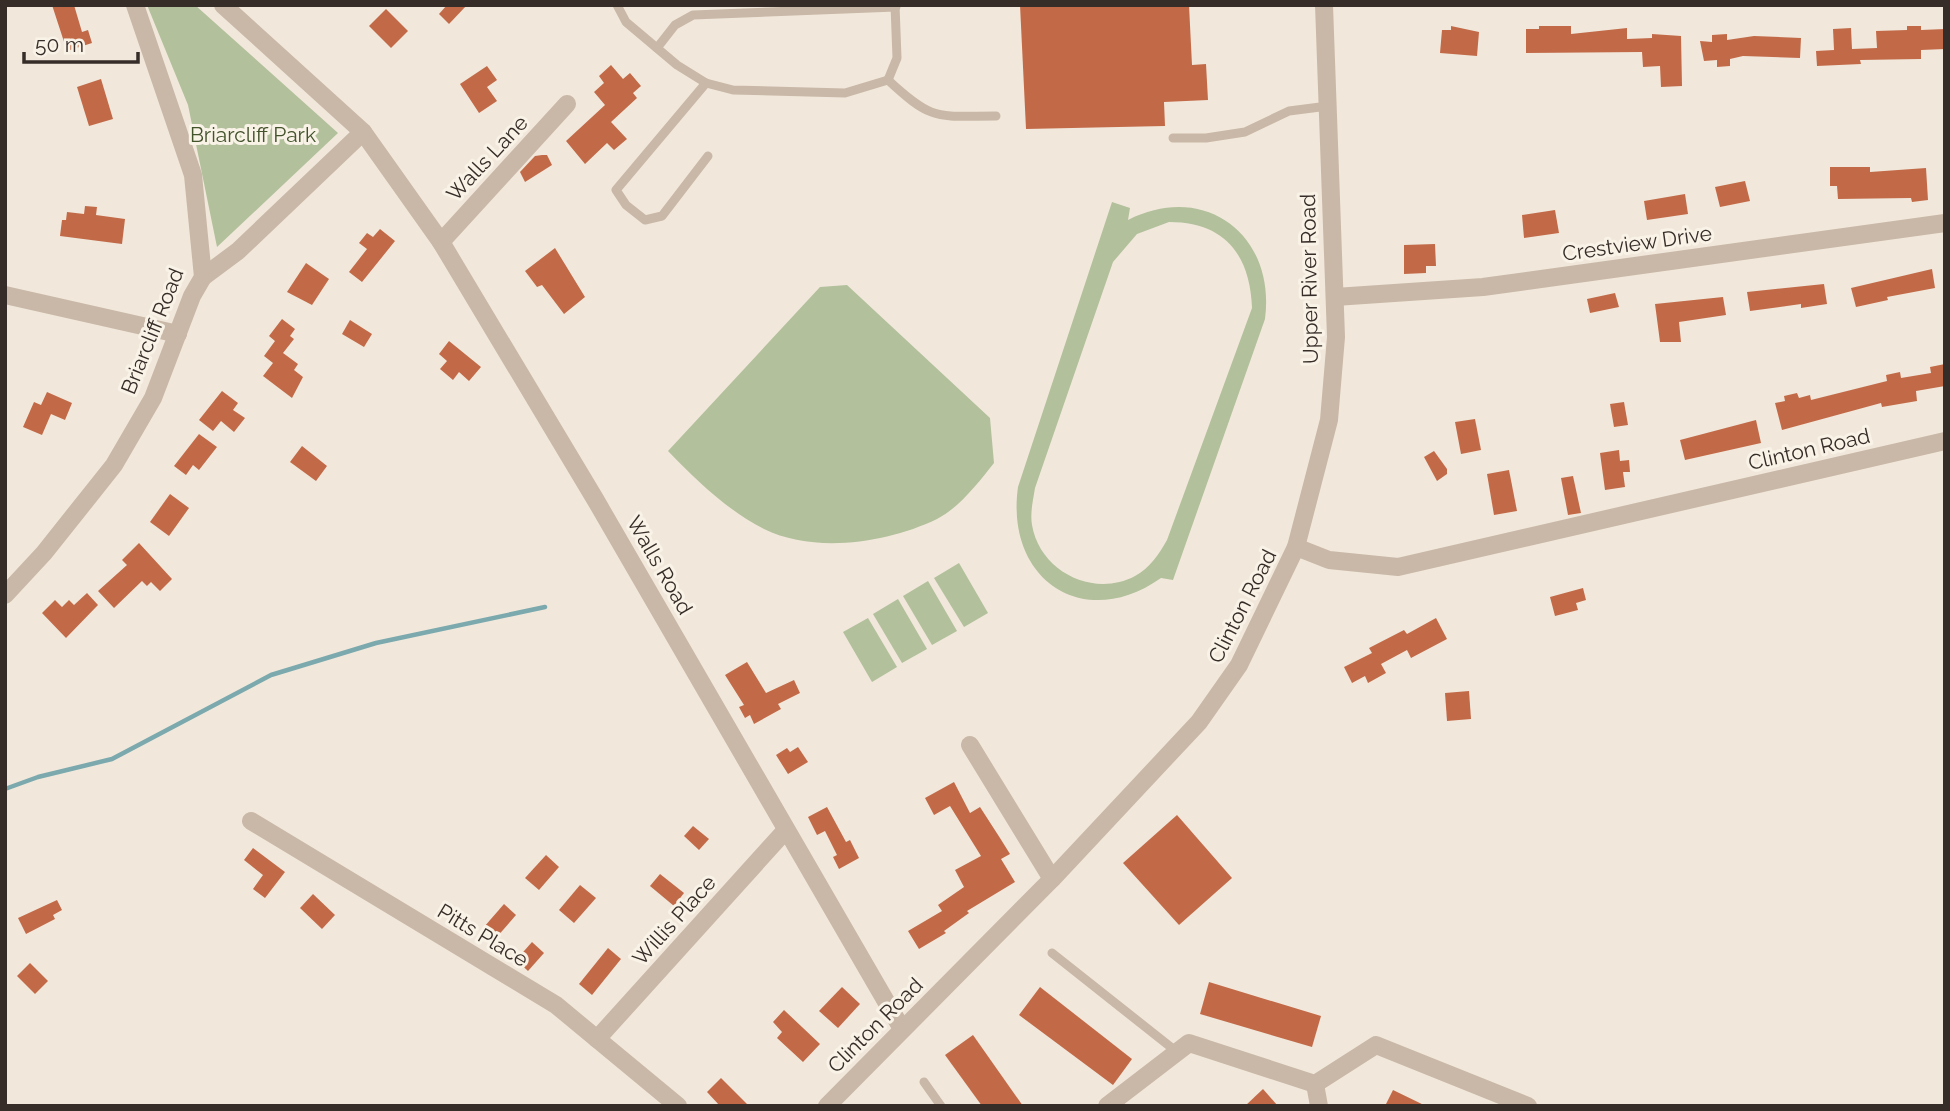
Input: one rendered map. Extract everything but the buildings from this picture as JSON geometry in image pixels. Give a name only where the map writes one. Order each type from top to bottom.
[{"type":"street","name":"Briarcliff Road","points":[[5,595],[44,553],[114,465],[153,398],[202,277],[194,175],[135,5]]},
{"type":"street","name":"Walls Road","points":[[223,5],[363,132],[441,242],[604,515],[902,1029]]},
{"type":"street","name":"Upper River Road","points":[[1296,547],[1329,420],[1336,337],[1324,5]]},
{"type":"street","name":"Walls Lane","points":[[441,242],[567,104]]},
{"type":"street","points":[[202,277],[238,251],[363,132]]},
{"type":"street","name":"Crestview Drive","points":[[1335,298],[1483,288],[1945,223]]},
{"type":"street","points":[[5,295],[178,334]]},
{"type":"street","name":"Clinton Road","points":[[827,1106],[1166,760],[1223,692],[1258,631],[1296,547],[1329,560],[1398,567],[1945,440]]},
{"type":"street","points":[[970,745],[1052,879]]},
{"type":"street","name":"Pitts Place","points":[[251,821],[556,1005],[678,1106]]},
{"type":"street","name":"Willis Place","points":[[597,1039],[785,831]]},
{"type":"street","points":[[1107,1106],[1189,1043],[1315,1084]]},
{"type":"street","points":[[1315,1084],[1376,1045],[1528,1106]]},
{"type":"street","points":[[1315,1084],[1319,1106]]},
{"type":"lane","points":[[617,5],[626,22],[706,83],[733,90],[845,93],[888,80]]},
{"type":"lane","points":[[657,48],[675,25],[693,15],[896,6],[897,58],[888,80]]},
{"type":"lane","points":[[888,80],[925,112],[942,116],[996,116]]},
{"type":"lane","points":[[706,83],[616,190],[626,205],[645,220],[662,216],[708,156]]},
{"type":"lane","points":[[1173,138],[1206,138],[1245,132],[1289,111],[1328,106]]},
{"type":"lane","points":[[1052,953],[1177,1052]]},
{"type":"lane","points":[[924,1082],[941,1106]]},
{"type":"green space","name":"Briarcliff Park","points":[[147,5],[195,5],[338,133],[217,247],[188,105]]},
{"type":"green space","points":[[1112,202],[1130,208],[1128,220],[1156,210],[1183,207],[1208,212],[1230,223],[1247,240],[1259,263],[1265,289],[1265,319],[1173,580],[1161,578],[1132,594],[1104,600],[1078,598],[1055,588],[1037,571],[1024,548],[1017,520],[1018,487]],"holes":[[[1169,222],[1205,228],[1231,245],[1246,272],[1252,308],[1164,545],[1150,565],[1135,576],[1119,582],[1087,582],[1057,568],[1037,542],[1031,520],[1035,488],[1113,262],[1137,234]]]},
{"type":"green space","points":[[847,285],[990,418],[994,463],[953,508],[937,519],[917,527],[874,539],[851,542],[828,543],[784,537],[737,513],[701,484],[668,451],[820,287]]},
{"type":"green space","points":[[959,563],[988,613],[964,627],[934,578]]},
{"type":"green space","points":[[928,581],[957,631],[932,645],[903,596]]},
{"type":"green space","points":[[898,599],[927,649],[902,663],[873,614]]},
{"type":"green space","points":[[868,618],[897,667],[872,682],[843,632]]},
{"type":"waterway","points":[[5,789],[38,777],[112,759],[271,675],[376,643],[545,607]]}]
